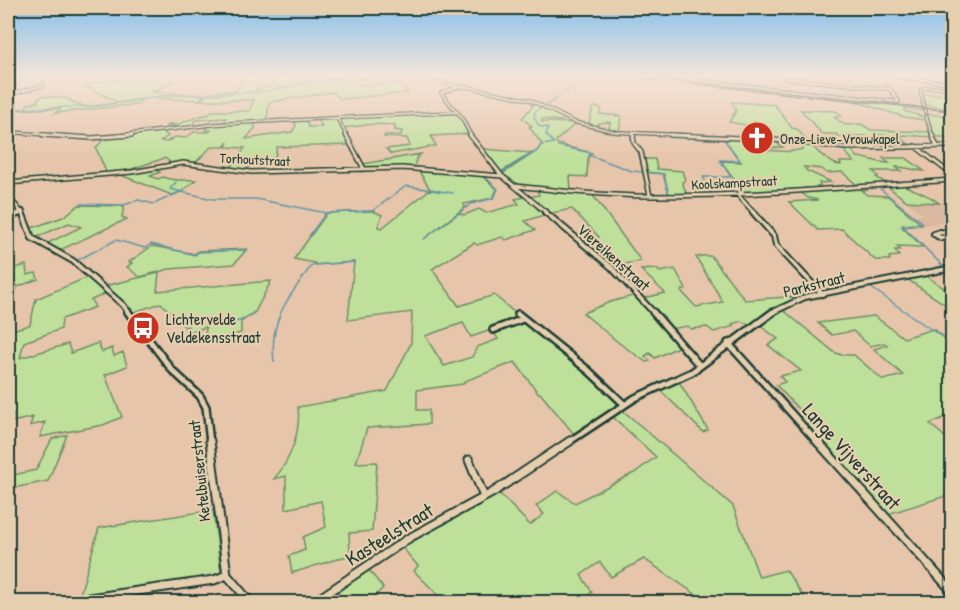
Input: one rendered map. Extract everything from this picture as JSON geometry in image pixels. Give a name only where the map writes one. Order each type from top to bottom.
[{"type":"street","name":"Viereikenstraat","points":[[451,104],[473,140],[502,176],[611,267],[643,299],[671,335],[700,366]]},
{"type":"street","points":[[540,104],[579,123],[633,134],[765,139],[846,148],[952,146]]},
{"type":"street","points":[[924,104],[926,120],[937,146]]},
{"type":"street","points":[[8,132],[91,138],[218,124],[457,112]]},
{"type":"street","points":[[337,118],[364,170]]},
{"type":"street","points":[[633,134],[633,143],[641,152],[650,196]]},
{"type":"street","points":[[912,145],[952,175]]},
{"type":"street","name":"Torhoutstraat","points":[[8,183],[132,172],[177,164],[251,172],[409,168],[502,176]]},
{"type":"street","name":"Koolskampstraat","points":[[516,186],[568,192],[650,196],[737,194],[952,180]]},
{"type":"street","points":[[737,194],[774,236],[776,245],[822,294]]},
{"type":"street","name":"Ketelbuiserstraat","points":[[8,196],[22,212],[28,232],[36,242],[73,261],[123,305],[172,370],[200,396],[206,407],[221,546],[227,575],[250,603]]},
{"type":"street","points":[[8,219],[22,212]]},
{"type":"street","points":[[944,244],[940,238],[952,235]]},
{"type":"street","name":"Parkstraat","points":[[700,366],[778,308],[822,294],[952,268]]},
{"type":"street","points":[[518,314],[589,371],[624,404]]},
{"type":"street","points":[[493,330],[523,319]]},
{"type":"street","name":"Lange Vijverstraat","points":[[728,343],[952,591]]},
{"type":"street","name":"Kasteelstraat","points":[[314,603],[409,538],[484,497],[624,404],[700,366]]},
{"type":"street","points":[[469,460],[484,497]]},
{"type":"street","points":[[62,603],[214,580],[227,575]]},
{"type":"shaded area","points":[[907,202],[952,203],[952,222],[922,225],[912,215],[923,215]]},
{"type":"green space","points":[[28,104],[79,104],[86,107],[135,104],[55,113],[61,108],[12,110],[8,116],[9,109],[25,109]]},
{"type":"green space","points":[[252,104],[269,104],[267,120],[254,122],[255,128],[246,139],[292,132],[296,126],[294,120],[306,120],[309,127],[322,127],[318,119],[337,119],[350,145],[277,147],[275,158],[258,159],[255,165],[250,165],[246,171],[229,169],[245,148],[226,147],[228,142],[224,147],[211,147],[194,164],[172,164],[165,158],[122,172],[107,174],[96,148],[105,137],[163,132],[168,136],[161,141],[167,142],[175,137],[185,138],[194,132],[209,132],[211,130],[205,130],[210,125],[224,124],[226,118],[196,120],[191,127],[166,126],[208,115],[212,111],[249,111]]},
{"type":"green space","points":[[531,104],[544,106],[566,117],[562,121],[542,119],[542,122],[576,123],[556,141],[557,144],[592,153],[588,158],[587,177],[570,176],[571,192],[520,185],[502,174],[537,151],[542,144],[529,127],[532,126],[522,118],[532,107]]},
{"type":"green space","points":[[733,104],[775,105],[792,128],[797,129],[817,151],[835,164],[854,162],[842,148],[851,148],[857,157],[881,162],[889,163],[883,158],[906,158],[924,171],[896,167],[901,171],[873,171],[878,176],[876,177],[887,184],[858,186],[842,172],[826,173],[822,169],[804,167],[807,171],[831,182],[819,183],[821,187],[744,193],[721,161],[741,162],[724,139],[772,140],[783,147],[773,148],[762,145],[762,150],[773,151],[798,150],[803,149],[804,145],[773,139],[765,127],[762,127],[762,123],[754,122],[752,126],[729,122],[736,111]]},
{"type":"green space","points":[[866,104],[924,108],[924,111],[905,108],[904,111],[924,117],[925,120],[904,117]]},
{"type":"green space","points":[[952,104],[952,110],[926,105]]},
{"type":"green space","points":[[593,107],[601,108],[600,114],[621,116],[619,132],[609,130],[610,122],[599,123],[594,127],[588,126]]},
{"type":"green space","points":[[801,110],[836,111],[841,116],[834,117],[845,125],[861,124],[871,130],[931,132],[933,137],[903,135],[900,138],[909,144],[907,144],[888,135],[877,135],[887,141],[874,141],[866,136],[840,137],[836,134],[822,134]]},
{"type":"green space","points":[[946,110],[952,111],[952,137],[935,137],[927,114],[948,116]]},
{"type":"green space","points":[[458,115],[468,134],[431,136],[436,146],[391,154],[386,149],[410,146],[407,138],[384,137],[385,135],[401,135],[402,131],[395,130],[395,125],[373,124],[343,128],[339,118]]},
{"type":"green space","points":[[483,149],[532,153],[501,172]]},
{"type":"green space","points":[[421,154],[416,159],[414,168],[365,168],[363,164]]},
{"type":"green space","points":[[644,159],[655,159],[657,169],[682,171],[685,180],[682,182],[687,195],[669,195],[663,174],[646,172]]},
{"type":"green space","points":[[155,169],[160,172],[150,176],[158,179],[163,177],[175,180],[196,180],[181,192],[172,195],[118,174]]},
{"type":"green space","points":[[418,170],[482,176],[497,189],[493,198],[464,204],[465,207],[424,239],[458,213],[464,215],[479,209],[486,213],[519,204],[515,199],[525,197],[544,215],[525,221],[535,230],[506,240],[502,237],[477,245],[474,243],[432,269],[459,306],[494,295],[522,319],[471,337],[463,323],[425,336],[444,366],[472,357],[477,347],[498,339],[493,331],[522,321],[586,370],[620,404],[574,434],[538,393],[515,362],[465,381],[463,384],[417,390],[417,410],[429,410],[429,424],[367,428],[356,463],[377,462],[372,531],[349,533],[350,555],[292,573],[289,556],[305,550],[303,537],[326,527],[321,501],[286,509],[286,476],[274,479],[294,445],[298,426],[298,407],[387,391],[411,343],[412,312],[348,320],[354,262],[315,265],[315,263],[294,259],[327,213],[373,211],[382,215],[378,227],[382,228],[429,190],[440,191],[430,189]]},
{"type":"green space","points":[[902,184],[939,203],[907,201],[887,186]]},
{"type":"green space","points":[[863,187],[867,190],[862,191],[867,195],[888,196],[922,225],[902,227],[923,247],[897,246],[900,250],[895,250],[899,256],[889,257],[890,260],[875,260],[842,229],[818,230],[789,202],[818,200],[808,198],[798,190]]},
{"type":"green space","points":[[537,189],[592,194],[641,261],[613,266],[585,242],[599,237],[572,209],[547,214],[529,197],[539,195]]},
{"type":"green space","points":[[79,205],[124,206],[122,217],[127,219],[58,251],[44,245],[81,227],[69,223],[35,238],[29,229],[63,217]]},
{"type":"green space","points":[[152,246],[195,254],[198,251],[247,249],[234,264],[169,269],[140,277],[127,267],[132,263],[129,262]]},
{"type":"green space","points":[[711,256],[745,300],[802,296],[773,308],[749,325],[741,321],[732,324],[734,326],[714,332],[707,327],[691,329],[688,326],[669,329],[644,298],[665,293],[641,270],[657,269],[660,272],[675,269],[686,289],[681,291],[696,307],[723,302],[696,257]]},
{"type":"green space","points":[[26,265],[27,275],[36,273],[38,279],[8,293],[8,270]]},
{"type":"green space","points":[[159,273],[157,291],[271,281],[255,312],[241,322],[241,333],[205,342],[206,327],[188,332],[188,326],[185,327],[161,303],[131,313],[124,303],[105,286]]},
{"type":"green space","points":[[925,275],[952,294],[952,309],[907,279]]},
{"type":"green space","points":[[88,277],[107,293],[91,300],[95,307],[62,319],[61,329],[24,342],[20,358],[68,344],[71,353],[98,343],[102,352],[112,348],[114,356],[123,352],[127,366],[105,375],[122,417],[103,425],[40,437],[45,422],[30,426],[33,417],[12,422],[13,414],[8,415],[8,331],[30,325],[36,299]]},
{"type":"green space","points":[[636,295],[678,347],[655,358],[650,353],[645,356],[650,361],[646,362],[583,313]]},
{"type":"green space","points":[[782,309],[834,352],[841,355],[854,355],[883,380],[903,375],[874,349],[887,345],[884,343],[870,346],[853,331],[832,335],[818,323],[874,316],[904,338],[933,329],[952,343],[952,414],[930,424],[952,443],[952,494],[885,515],[797,417],[804,415],[776,385],[785,382],[780,376],[801,371],[768,345],[778,339],[758,324]]},
{"type":"green space","points":[[678,380],[708,430],[703,432],[659,389]]},
{"type":"green space","points":[[621,409],[733,506],[759,577],[786,570],[807,602],[707,602],[644,559],[611,577],[600,562],[581,575],[592,592],[584,598],[587,602],[445,602],[414,571],[418,566],[401,546],[498,492],[530,525],[544,514],[536,506],[557,491],[575,503],[634,473],[656,457],[612,416]]},
{"type":"green space","points":[[67,435],[48,481],[8,489],[8,476],[36,470],[52,439]]},
{"type":"green space","points":[[213,510],[221,573],[216,576],[79,598],[99,528]]},
{"type":"green space","points":[[369,570],[383,588],[376,595],[380,602],[323,602]]},
{"type":"waterway","points":[[11,109],[108,104]]},
{"type":"waterway","points":[[501,173],[537,151],[541,145],[554,143],[546,135],[548,128],[539,126],[534,117],[535,112],[544,106]]},
{"type":"waterway","points":[[712,193],[703,177],[731,177],[720,160],[740,161],[724,139]]},
{"type":"waterway","points":[[558,146],[591,153],[589,155],[632,171],[664,174],[669,195]]},
{"type":"waterway","points":[[424,239],[471,204],[494,198],[498,189],[484,176]]},
{"type":"waterway","points":[[176,182],[170,189],[212,199],[256,199],[326,213]]},
{"type":"waterway","points":[[326,213],[372,211],[406,186],[453,193]]},
{"type":"waterway","points":[[864,283],[943,266],[902,225],[923,223],[878,187]]},
{"type":"waterway","points":[[81,204],[124,205],[138,200],[154,204],[180,192]]},
{"type":"waterway","points":[[309,236],[326,213]]},
{"type":"waterway","points":[[76,261],[116,240],[145,248],[151,244],[195,255],[199,252],[247,250]]},
{"type":"waterway","points":[[274,362],[274,333],[277,321],[288,299],[312,265],[354,262]]},
{"type":"waterway","points":[[870,287],[952,344]]},
{"type":"waterway","points":[[221,326],[242,320],[254,312]]},
{"type":"railway","points":[[890,104],[952,111]]},
{"type":"place","name":"Onze-Lieve-Vrouwkapel","points":[[757,138]]},
{"type":"place","name":"Lichtervelde Veldekensstraat","points":[[143,328]]}]
